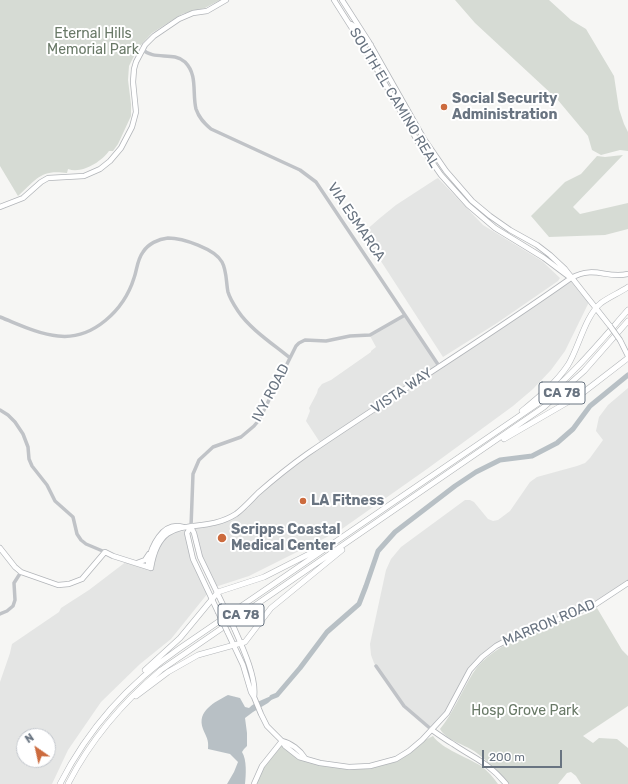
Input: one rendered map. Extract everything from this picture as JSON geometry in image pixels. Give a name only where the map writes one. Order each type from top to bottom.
[{"type":"highway","points":[[497,432],[541,395],[559,377],[572,357],[590,319],[601,303],[628,288]]},
{"type":"highway","name":"CA 78","points":[[60,784],[89,735],[124,693],[166,657],[537,404],[583,362],[628,310]]},
{"type":"highway","name":"CA 78","points":[[68,784],[88,750],[117,712],[143,685],[179,656],[544,407],[588,367],[628,320]]},
{"type":"highway","points":[[482,450],[574,399],[621,364],[628,357]]},
{"type":"highway","points":[[621,364],[628,362]]},
{"type":"highway","points":[[124,693],[152,663],[180,638],[218,592],[272,574],[309,555],[362,524]]},
{"type":"highway","points":[[117,712],[180,664],[198,655],[245,642],[262,618],[277,602],[372,525]]},
{"type":"main road","points":[[0,207],[23,198],[41,182],[48,178],[84,176],[100,169],[114,157],[132,127],[136,112],[132,82],[136,62],[142,49],[154,36],[179,19],[193,13],[207,11],[226,0]]},
{"type":"main road","name":"SOUTH EL CAMINO REAL","points":[[334,0],[367,52],[432,165],[454,191],[496,229],[544,258],[562,273],[571,278]]},
{"type":"main road","name":"SOUTH EL CAMINO REAL","points":[[342,0],[371,45],[424,140],[438,161],[455,182],[472,201],[498,222],[550,255],[597,308],[620,340]]},
{"type":"main road","points":[[350,24],[354,25],[366,43],[371,45]]},
{"type":"main road","name":"VISTA WAY","points":[[151,568],[156,548],[163,536],[173,530],[218,522],[236,514],[299,460],[571,278],[588,272],[616,276],[628,274]]},
{"type":"main road","points":[[620,340],[628,347]]},
{"type":"main road","points":[[620,340],[628,357]]},
{"type":"main road","points":[[191,526],[200,557],[218,592],[246,656],[252,676],[255,692],[254,697]]},
{"type":"main road","name":"MARRON ROAD","points":[[191,526],[188,533],[191,553],[243,665],[251,692],[267,726],[285,746],[299,757],[331,765],[349,767],[370,766],[386,763],[400,756],[414,747],[432,730],[446,713],[470,670],[482,657],[496,646],[514,637],[593,606],[628,583]]},
{"type":"main road","name":"VISTA WAY","points":[[150,553],[154,544],[162,533],[174,527],[184,527]]},
{"type":"main road","points":[[0,548],[15,567],[21,572],[53,584],[60,585],[69,584],[80,580],[105,552],[151,568]]},
{"type":"main road","points":[[137,563],[145,560],[150,553]]},
{"type":"main road","points":[[150,553],[148,563],[151,568]]},
{"type":"main road","points":[[432,730],[487,764],[506,784]]},
{"type":"main road","points":[[254,784],[262,766],[282,741]]},
{"type":"street","name":"VIA ESMARCA","points":[[142,49],[145,52],[154,55],[168,55],[179,58],[185,62],[192,74],[196,109],[199,116],[211,129],[300,170],[316,182],[439,366]]},
{"type":"street","points":[[0,317],[46,334],[56,336],[73,336],[90,330],[109,317],[128,295],[139,259],[149,246],[162,239],[181,240],[193,243],[215,255],[222,262],[225,269],[228,293],[239,313],[261,335],[290,358]]},
{"type":"street","name":"IVY ROAD","points":[[191,526],[193,474],[199,460],[210,449],[241,437],[254,426],[265,408],[296,346],[299,343],[305,340],[326,341],[350,336],[367,336],[405,315]]},
{"type":"street","points":[[0,410],[13,420],[23,434],[28,447],[29,459],[32,466],[47,485],[54,501],[73,517],[81,540],[86,544],[105,552]]},
{"type":"street","points":[[0,614],[13,606],[15,600],[14,582],[21,572]]},
{"type":"street","points":[[376,666],[404,706],[432,730]]},
{"type":"shaded area","points":[[438,178],[483,225],[542,261],[560,278],[558,281],[497,323],[443,357],[364,235],[364,232],[396,205]]},
{"type":"shaded area","points":[[571,279],[589,302],[565,351],[551,370],[533,389],[513,406],[427,469],[339,531],[249,576],[212,588],[198,557],[192,524],[207,524],[248,508],[268,484],[285,470]]},
{"type":"shaded area","points":[[405,316],[438,366],[321,444],[306,421],[310,411],[309,408],[318,389],[322,384],[331,380],[376,347],[370,336]]},
{"type":"shaded area","points":[[628,388],[628,583],[603,600],[509,639],[476,663],[452,703],[433,729],[406,707],[396,696],[374,663],[371,655],[370,644],[386,570],[391,559],[401,547],[465,500],[474,502],[488,519],[493,521],[498,520],[510,511],[530,482],[537,477],[585,463],[603,440],[596,431],[599,417],[608,405]]},
{"type":"shaded area","points":[[184,531],[196,569],[208,593],[171,639],[140,664],[101,702],[68,750],[52,784],[0,784],[0,682],[12,644],[59,612],[61,608],[89,590],[127,561],[150,568],[156,550],[166,538],[175,532]]},
{"type":"shaded area","points":[[275,694],[277,695],[268,703],[245,718],[247,746],[242,752],[244,755],[246,772],[245,784],[227,784],[238,762],[230,754],[208,749],[208,740],[202,723],[204,712],[213,704],[228,695],[240,698],[245,707],[249,708]]},
{"type":"green space","name":"Eternal Hills Memorial Park","points":[[0,0],[220,0],[205,8],[182,14],[152,33],[138,48],[129,66],[128,80],[131,116],[118,144],[113,151],[109,151],[91,166],[79,170],[68,169],[67,173],[58,172],[44,174],[18,196],[0,166]]},
{"type":"green space","points":[[455,0],[549,0],[571,20],[586,29],[614,76],[619,109],[628,132],[628,151],[620,150],[601,155],[592,150],[588,136],[557,99],[475,23]]},
{"type":"green space","points":[[623,155],[573,207],[580,214],[628,203],[628,229],[605,235],[549,237],[531,216],[565,182],[581,174],[597,156],[605,157]]},
{"type":"green space","name":"Hosp Grove Park","points":[[597,608],[622,650],[628,656],[628,706],[583,736],[593,743],[599,738],[617,739],[628,748],[628,784],[581,784],[576,776],[571,772],[567,773],[558,784],[507,784],[496,770],[483,758],[474,751],[450,739],[443,733],[440,729],[473,673],[482,662],[494,652],[508,643],[524,636],[586,614]]},
{"type":"green space","name":"Hosp Grove Park","points":[[433,736],[448,749],[481,766],[498,784],[255,784],[264,765],[282,743],[300,756],[344,768],[388,763]]},
{"type":"waterway","points":[[272,697],[277,695],[300,668],[327,632],[359,604],[378,551],[395,532],[455,486],[476,472],[500,460],[532,456],[557,443],[573,429],[590,406],[628,375]]},
{"type":"place","name":"Social Security Administration","points":[[444,107]]},
{"type":"place","name":"LA Fitness","points":[[303,501]]},
{"type":"place","name":"Scripps Coastal Medical Center","points":[[222,538]]}]
